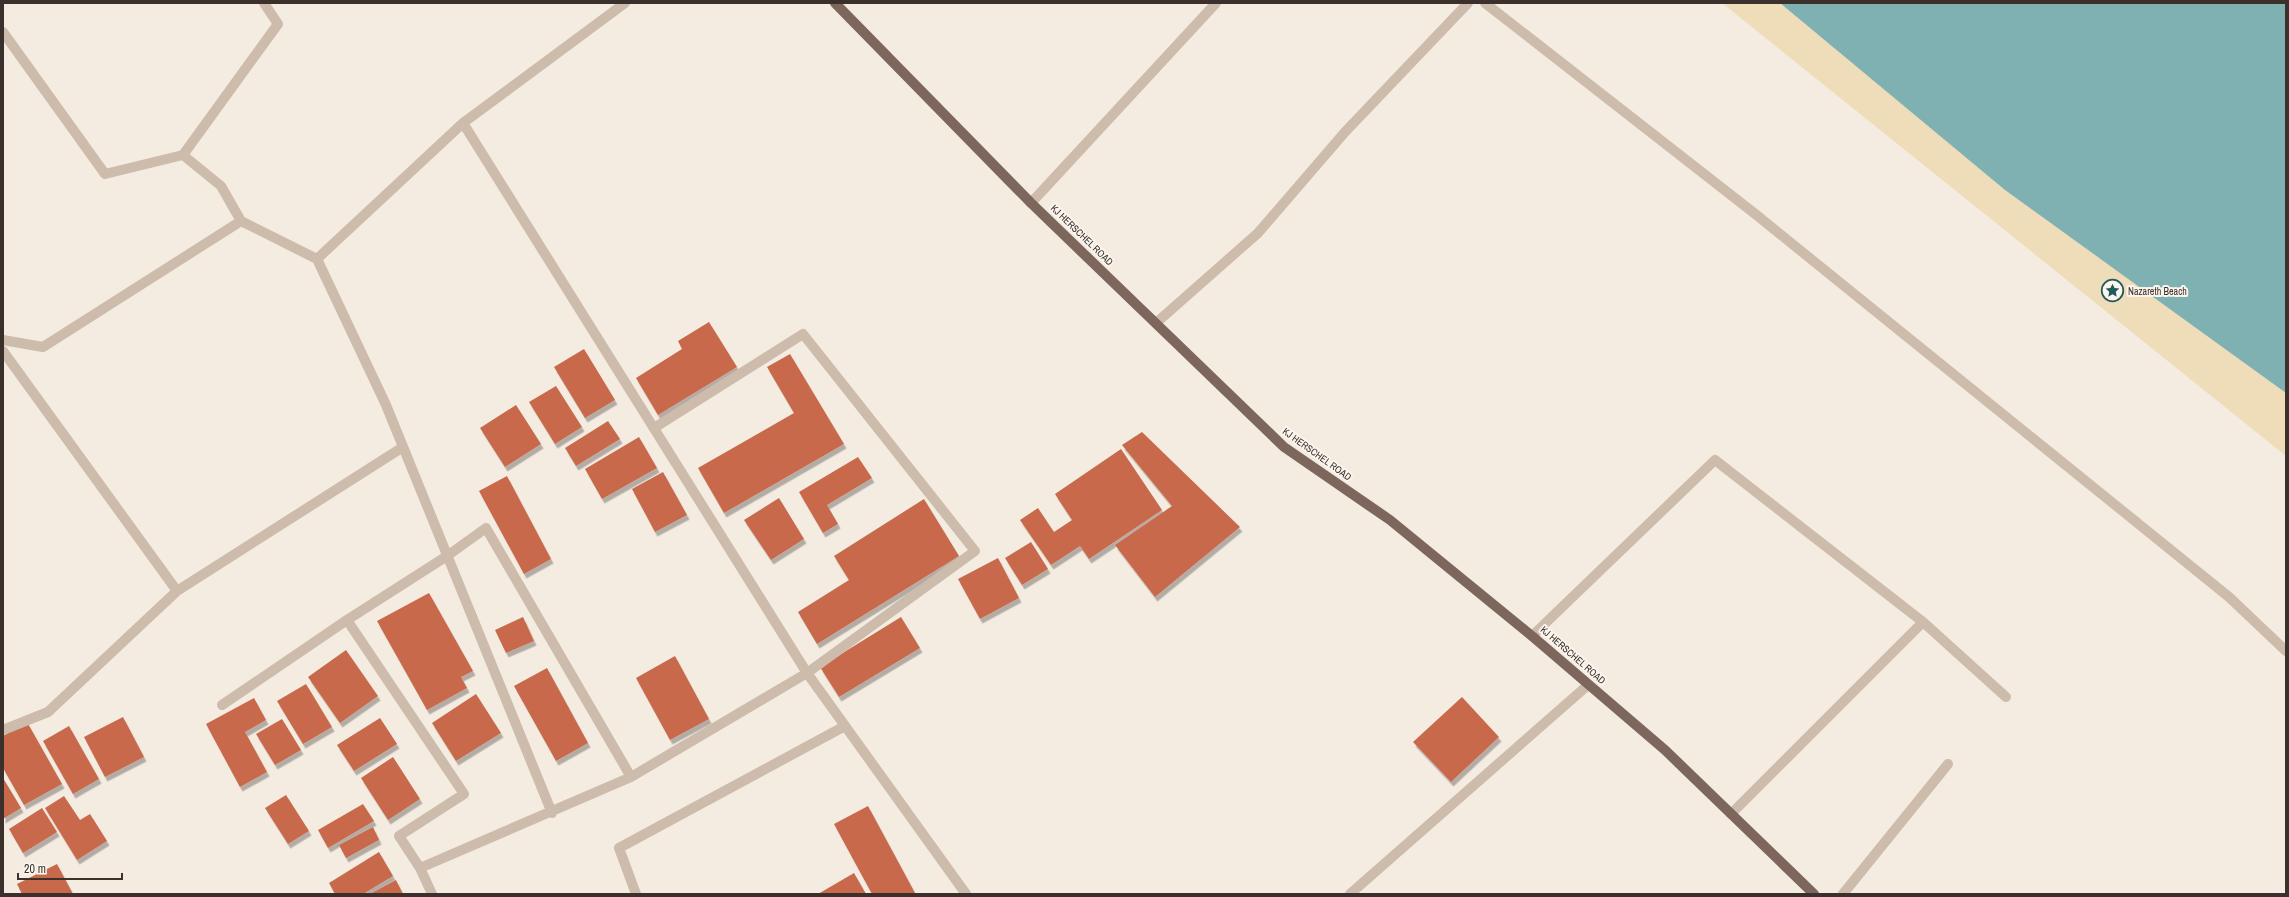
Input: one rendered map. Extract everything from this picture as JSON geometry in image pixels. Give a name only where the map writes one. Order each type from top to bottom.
[{"type":"main road","name":"KJ HERSCHEL ROAD","points":[[835,3],[1031,204],[1284,447],[1390,520],[1532,636],[1665,750],[1814,894]]},
{"type":"street","points":[[3,32],[105,174],[183,155],[278,24],[264,3]]},
{"type":"street","points":[[317,259],[463,124],[625,3]]},
{"type":"street","points":[[1031,204],[1216,3]]},
{"type":"street","points":[[1156,323],[1258,233],[1345,132],[1468,3]]},
{"type":"street","points":[[1485,3],[1754,214],[2211,582],[2286,651]]},
{"type":"street","points":[[463,124],[807,673],[966,894]]},
{"type":"street","points":[[183,155],[221,186],[241,221],[317,259],[386,405],[552,813]]},
{"type":"street","points":[[3,340],[43,347],[241,221]]},
{"type":"street","points":[[420,868],[552,813],[631,777],[807,673],[975,551],[803,334],[654,428]]},
{"type":"street","points":[[3,351],[177,591]]},
{"type":"street","points":[[3,730],[48,712],[177,591],[403,447]]},
{"type":"street","points":[[1532,636],[1715,460],[1923,622],[2006,697]]},
{"type":"street","points":[[222,704],[347,620],[448,556],[486,528],[631,777]]},
{"type":"street","points":[[347,620],[464,794],[399,836],[420,868],[432,894]]},
{"type":"street","points":[[1731,814],[1923,622]]},
{"type":"street","points":[[1350,894],[1588,685]]},
{"type":"street","points":[[636,894],[619,848],[845,726]]},
{"type":"street","points":[[1843,894],[1948,764]]},
{"type":"sand","name":"Nazareth Beach","points":[[1722,3],[1780,3],[2005,190],[2286,393],[2286,456]]},
{"type":"water","points":[[1780,3],[2286,3],[2286,393],[2005,190]]},
{"type":"building","points":[[709,322],[737,367],[658,415],[636,378],[682,349],[678,341]]},
{"type":"building","points":[[584,349],[615,400],[585,418],[554,367]]},
{"type":"building","points":[[790,354],[844,444],[724,513],[698,468],[794,413],[767,367]]},
{"type":"building","points":[[556,386],[582,427],[555,444],[529,402]]},
{"type":"building","points":[[516,405],[541,444],[505,467],[480,428]]},
{"type":"building","points":[[608,421],[620,439],[576,466],[565,448]]},
{"type":"building","points":[[1142,432],[1240,527],[1155,597],[1115,545],[1172,506],[1122,445]]},
{"type":"building","points":[[639,437],[657,468],[602,499],[585,469]]},
{"type":"building","points":[[1121,449],[1162,510],[1089,559],[1080,546],[1051,565],[1020,520],[1038,508],[1054,532],[1072,520],[1055,494]]},
{"type":"building","points":[[858,457],[872,478],[827,505],[838,524],[823,533],[799,492]]},
{"type":"building","points":[[663,472],[687,515],[655,532],[632,489]]},
{"type":"building","points":[[507,476],[551,559],[524,574],[479,491]]},
{"type":"building","points":[[779,498],[804,539],[771,560],[744,520]]},
{"type":"building","points":[[924,499],[959,556],[817,644],[798,612],[849,580],[834,556]]},
{"type":"building","points":[[1031,542],[1048,569],[1022,585],[1005,558]]},
{"type":"building","points":[[998,558],[1019,598],[980,619],[958,579]]},
{"type":"building","points":[[429,593],[473,671],[461,677],[467,688],[427,710],[377,621]]},
{"type":"building","points":[[523,617],[534,641],[506,653],[495,630]]},
{"type":"building","points":[[901,617],[920,648],[839,697],[820,667]]},
{"type":"building","points":[[346,650],[378,696],[340,723],[308,677]]},
{"type":"building","points":[[675,656],[709,719],[670,740],[636,678]]},
{"type":"building","points":[[547,668],[588,743],[556,761],[514,686]]},
{"type":"building","points":[[306,684],[332,727],[303,744],[277,701]]},
{"type":"building","points":[[476,694],[501,733],[456,761],[432,723]]},
{"type":"building","points":[[1462,697],[1499,737],[1451,782],[1413,742]]},
{"type":"building","points":[[254,698],[266,720],[245,732],[267,772],[240,787],[206,724]]},
{"type":"building","points":[[123,717],[144,757],[105,777],[84,737]]},
{"type":"building","points":[[380,718],[397,744],[354,771],[337,745]]},
{"type":"building","points":[[282,719],[301,750],[275,765],[256,734]]},
{"type":"building","points":[[27,722],[62,784],[24,805],[3,768],[3,736]]},
{"type":"building","points":[[69,726],[99,779],[73,794],[43,741]]},
{"type":"building","points":[[393,757],[420,799],[388,820],[361,778]]},
{"type":"building","points":[[3,778],[21,808],[3,819]]},
{"type":"building","points":[[286,795],[309,831],[288,844],[265,808]]},
{"type":"building","points":[[64,796],[80,820],[90,814],[107,841],[77,860],[45,808]]},
{"type":"building","points":[[363,804],[374,821],[328,848],[318,830]]},
{"type":"building","points":[[868,806],[915,893],[914,894],[872,894],[834,824]]},
{"type":"building","points":[[42,808],[57,832],[23,853],[9,829]]},
{"type":"building","points":[[373,827],[379,840],[346,858],[339,845]]},
{"type":"building","points":[[379,852],[393,876],[363,894],[335,894],[329,883]]},
{"type":"building","points":[[57,864],[73,894],[22,894],[17,884]]},
{"type":"building","points":[[854,873],[866,894],[818,894]]},
{"type":"building","points":[[396,880],[403,894],[370,894]]},
{"type":"place","name":"Nazareth Beach","points":[[2113,291]]}]
